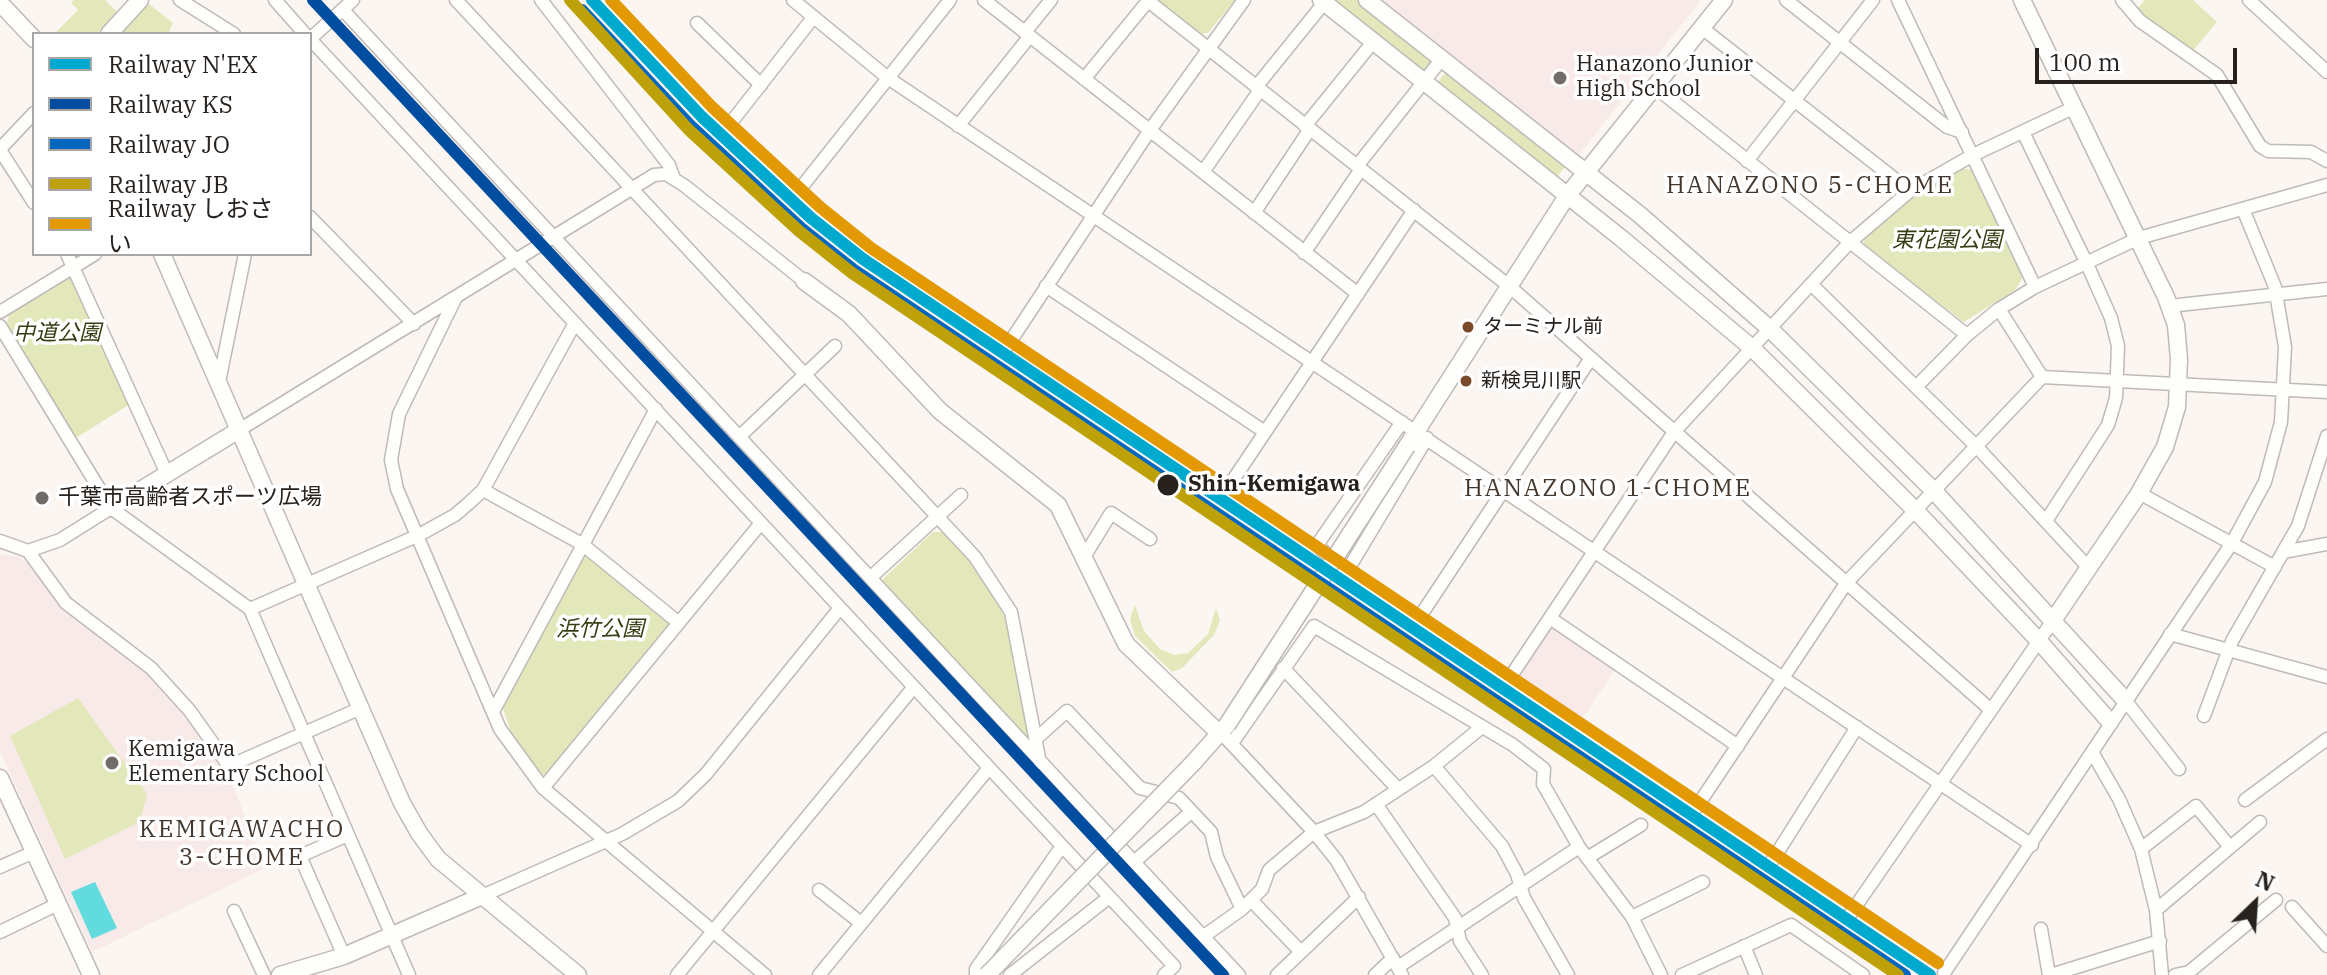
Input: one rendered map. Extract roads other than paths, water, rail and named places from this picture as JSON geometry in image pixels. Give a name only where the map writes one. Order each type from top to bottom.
[{"type":"street","points":[[111,32],[140,0]]},
{"type":"street","points":[[180,0],[228,32]]},
{"type":"street","points":[[275,0],[303,32]]},
{"type":"street","points":[[456,0],[635,188],[975,557],[1011,612],[1038,737],[1040,763]]},
{"type":"street","points":[[541,0],[664,158],[674,179]]},
{"type":"street","points":[[605,0],[647,49],[796,194],[907,279],[1006,348],[1150,130],[1207,47],[1244,0]]},
{"type":"street","points":[[793,0],[812,19],[888,78],[958,126],[1413,434],[1594,551],[2032,845]]},
{"type":"street","points":[[796,194],[950,0]]},
{"type":"street","points":[[984,0],[1358,294]]},
{"type":"street","points":[[958,126],[1051,0]]},
{"type":"street","points":[[1084,79],[1147,0],[1509,286],[1991,710]]},
{"type":"street","points":[[1367,0],[1585,173],[1770,329],[1933,490],[2054,619],[2125,700],[2179,769]]},
{"type":"street","points":[[1226,734],[1413,434],[1567,196],[1724,0]]},
{"type":"street","points":[[1786,0],[1947,127],[1962,132]]},
{"type":"street","points":[[1747,161],[1873,0]]},
{"type":"street","points":[[1898,0],[2035,287]]},
{"type":"street","points":[[1851,913],[1943,785],[2139,493],[2172,430],[2179,384],[2176,325],[2139,238],[2022,0]]},
{"type":"street","points":[[2122,0],[2140,21],[2217,75],[2260,146],[2268,151],[2311,152],[2327,161]]},
{"type":"street","points":[[2249,0],[2327,72]]},
{"type":"street","points":[[2259,11],[2271,0]]},
{"type":"street","points":[[1203,172],[1258,88],[1322,1],[1752,348],[1915,510],[2039,641],[2110,722]]},
{"type":"street","points":[[0,3],[32,37]]},
{"type":"street","points":[[312,37],[345,4],[554,237],[1239,975]]},
{"type":"street","points":[[726,129],[812,19]]},
{"type":"street","points":[[697,23],[761,85]]},
{"type":"street","points":[[1702,28],[1910,191]]},
{"type":"street","points":[[312,41],[1174,966],[1164,975]]},
{"type":"street","points":[[1254,213],[1308,128],[1373,42]]},
{"type":"street","points":[[1304,253],[1359,168],[1441,60]]},
{"type":"street","points":[[1655,87],[1967,335]]},
{"type":"street","points":[[1507,682],[1674,432],[1849,243],[1910,191],[1973,155],[2075,107]]},
{"type":"street","points":[[32,115],[0,150],[32,200]]},
{"type":"street","points":[[2023,132],[2116,332],[2118,381],[2108,425],[2046,521]]},
{"type":"street","points":[[28,551],[60,540],[654,175],[666,174],[849,314],[940,411],[1058,505],[1126,644],[1226,734],[1314,832],[1359,897],[1398,967]]},
{"type":"street","points":[[1917,386],[1967,335],[1999,309],[2035,287],[2139,238],[2327,185]]},
{"type":"street","points":[[1944,973],[2232,544],[2265,482],[2274,455],[2284,390],[2285,347],[2277,295],[2243,209]]},
{"type":"street","points":[[1229,486],[1414,210]]},
{"type":"street","points":[[312,219],[414,324]]},
{"type":"street","points":[[68,256],[167,474]]},
{"type":"street","points":[[0,312],[92,256]]},
{"type":"street","points":[[163,256],[402,803],[419,833],[438,859],[578,975]]},
{"type":"street","points":[[219,382],[245,256]]},
{"type":"street","points":[[1812,285],[1976,446],[2088,567]]},
{"type":"street","points":[[1046,286],[1265,432]]},
{"type":"street","points":[[2169,306],[2327,289]]},
{"type":"street","points":[[455,299],[393,429],[394,474],[510,746],[543,788],[765,975]]},
{"type":"street","points":[[1999,309],[2042,377]]},
{"type":"street","points":[[250,609],[419,535],[455,515],[483,490],[575,323]]},
{"type":"street","points":[[0,326],[111,508],[250,609],[409,975]]},
{"type":"street","points":[[739,437],[835,346]]},
{"type":"street","points":[[1417,621],[1591,358]]},
{"type":"street","points":[[1413,434],[1317,545],[1346,573],[1696,808],[1847,582],[2042,377],[2327,392]]},
{"type":"street","points":[[494,710],[656,409]]},
{"type":"street","points":[[1346,573],[1413,434]]},
{"type":"street","points":[[2204,716],[2229,651],[2308,501],[2327,436]]},
{"type":"street","points":[[483,490],[582,544],[679,623]]},
{"type":"street","points":[[2139,493],[2275,567]]},
{"type":"street","points":[[870,578],[961,495]]},
{"type":"street","points":[[1084,557],[1111,513],[1150,539]]},
{"type":"street","points":[[543,788],[761,523]]},
{"type":"street","points":[[0,541],[28,551],[66,603],[151,668],[190,711],[229,766],[361,708]]},
{"type":"street","points":[[2283,552],[2327,544]]},
{"type":"street","points":[[280,975],[344,956],[654,818],[678,801],[706,774],[840,608]]},
{"type":"street","points":[[1550,618],[1738,746]]},
{"type":"street","points":[[987,975],[1193,763],[1226,734],[1283,668],[1314,626],[1482,727],[1544,769],[1543,784],[1583,852],[1632,917],[1661,975]]},
{"type":"street","points":[[2170,634],[2326,676]]},
{"type":"street","points":[[1283,668],[1398,789]]},
{"type":"street","points":[[677,975],[913,688]]},
{"type":"street","points":[[1038,737],[1067,711],[1140,788],[1179,798],[1211,832],[1217,857],[1246,904],[1301,952]]},
{"type":"street","points":[[1204,936],[1262,889],[1269,870],[1314,832],[1376,804],[1434,766],[1482,727]]},
{"type":"street","points":[[1772,861],[1857,727]]},
{"type":"street","points":[[2245,800],[2327,739]]},
{"type":"street","points":[[2092,752],[2119,799],[2141,849],[2156,910],[2162,975]]},
{"type":"street","points":[[1434,766],[1502,846],[1520,887],[1568,975]]},
{"type":"street","points":[[819,975],[989,768]]},
{"type":"street","points":[[0,778],[91,975]]},
{"type":"street","points":[[1376,804],[1455,918],[1460,941],[1482,975]]},
{"type":"street","points":[[2141,849],[2196,806],[2230,847]]},
{"type":"street","points":[[1134,862],[1191,812]]},
{"type":"street","points":[[2156,910],[2260,822]]},
{"type":"street","points":[[1375,975],[1398,967],[1520,887],[1583,852],[1641,825]]},
{"type":"street","points":[[344,956],[300,856],[348,835]]},
{"type":"street","points":[[976,975],[976,969],[1062,846]]},
{"type":"street","points":[[0,867],[34,852]]},
{"type":"street","points":[[1632,917],[1703,882]]},
{"type":"street","points":[[819,890],[861,923]]},
{"type":"street","points":[[1277,975],[1359,897]]},
{"type":"street","points":[[1010,975],[1108,898]]},
{"type":"street","points":[[2175,975],[2189,972],[2276,900]]},
{"type":"street","points":[[0,932],[58,904]]},
{"type":"street","points":[[2292,907],[2327,946]]},
{"type":"street","points":[[234,911],[264,975]]},
{"type":"street","points":[[1682,975],[1791,925],[1863,975]]},
{"type":"street","points":[[2041,929],[2050,975],[2160,941]]},
{"type":"street","points":[[1744,946],[1756,975]]},
{"type":"water","points":[[95,882],[117,928],[92,939],[71,892]]},
{"type":"rail line","name":"KS","points":[[313,0],[1223,975]]},
{"type":"rail line","name":"JB","points":[[570,0],[689,130],[799,231],[852,273],[1898,975]]},
{"type":"rail line","name":"N'EX","points":[[592,0],[702,117],[811,218],[863,259],[1930,975]]},
{"type":"rail line","name":"しおさい","points":[[611,0],[712,107],[820,207],[871,248],[1938,963]]},
{"type":"rail line","name":"JO","points":[[582,10],[692,127],[801,228],[854,270],[1905,975]]},
{"type":"place","name":"Hanazono Junior High School","points":[[1560,78]]},
{"type":"place","name":"ターミナル前","points":[[1468,327]]},
{"type":"place","name":"新検見川駅","points":[[1466,381]]},
{"type":"place","name":"Shin-Kemigawa","points":[[1168,485]]},
{"type":"place","name":"千葉市高齢者スポーツ広場","points":[[42,498]]},
{"type":"place","name":"Kemigawa Elementary School","points":[[112,763]]},
{"type":"district","name":"HANAZONO 5-CHOME","points":[[1810,186]]},
{"type":"district","name":"HANAZONO 1-CHOME","points":[[1608,489]]},
{"type":"district","name":"KEMIGAWACHO 3-CHOME","points":[[242,844]]},
{"type":"park label","name":"東花園公園","points":[[1947,241]]},
{"type":"park label","name":"中道公園","points":[[57,334]]},
{"type":"park label","name":"浜竹公園","points":[[600,630]]}]
